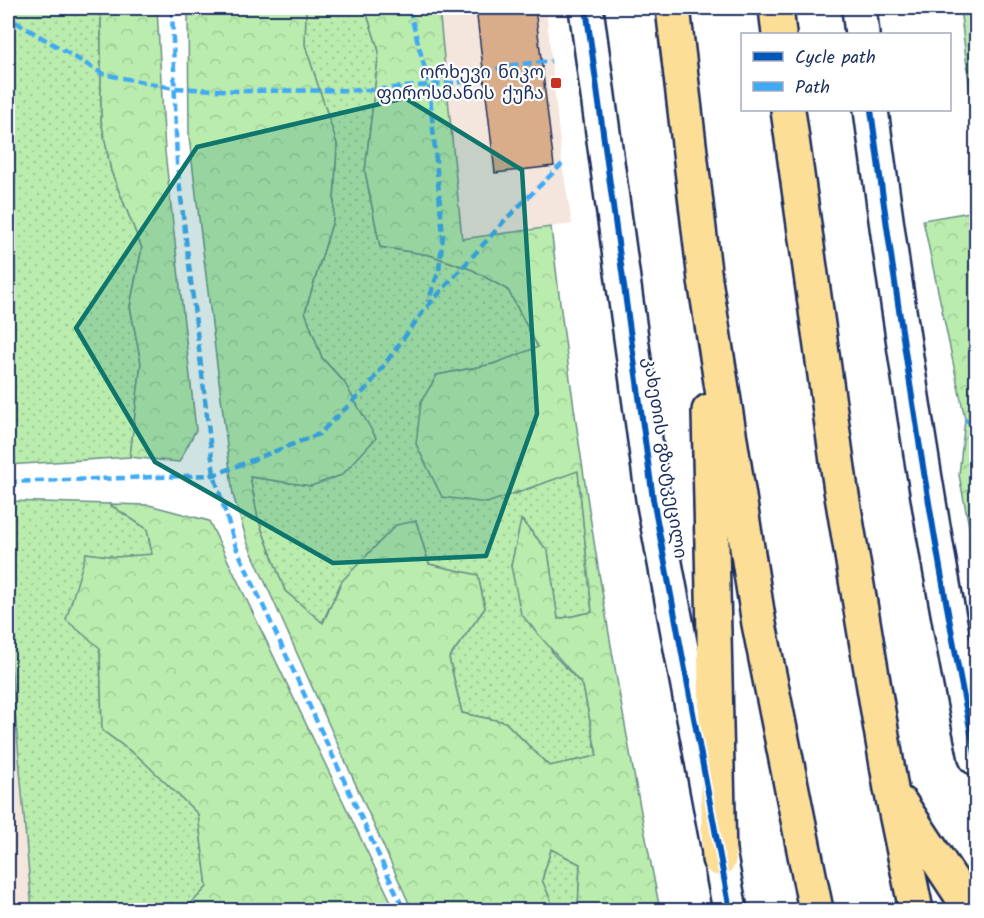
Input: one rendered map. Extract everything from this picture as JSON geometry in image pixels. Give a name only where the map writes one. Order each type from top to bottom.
[{"type":"highway","points":[[673,8],[705,280],[759,624],[816,910]]},
{"type":"highway","points":[[776,8],[779,33]]},
{"type":"highway","points":[[788,111],[841,490],[891,789],[916,910]]},
{"type":"highway","points":[[705,280],[719,859]]},
{"type":"highway","points":[[891,789],[971,910]]},
{"type":"street","name":"კახეთის გზატკეცილი","points":[[586,8],[653,499],[728,906]]},
{"type":"street","points":[[859,8],[862,33]]},
{"type":"street","points":[[871,111],[891,262],[924,472],[976,758]]},
{"type":"highlighted area","points":[[405,98],[522,170],[537,414],[486,556],[333,563],[155,462],[76,328],[197,147]]},
{"type":"shaded area","points":[[439,8],[546,8],[562,164],[572,224],[462,239]]},
{"type":"shaded area","points":[[8,629],[32,910],[8,910]]},
{"type":"green space","points":[[8,8],[101,8],[101,120],[111,171],[142,248],[130,306],[141,363],[130,457],[8,465]]},
{"type":"green space","points":[[101,8],[157,8],[165,152],[196,430],[179,462],[130,457],[141,363],[130,306],[142,248],[111,171],[101,120]]},
{"type":"green space","points":[[188,8],[306,8],[305,45],[337,144],[333,220],[305,312],[322,358],[344,382],[376,438],[342,475],[311,486],[250,477],[258,519],[285,591],[323,623],[342,581],[396,525],[416,521],[429,564],[478,575],[485,608],[449,658],[462,713],[505,722],[549,766],[597,756],[583,686],[521,614],[511,566],[521,520],[548,551],[558,619],[592,612],[578,471],[487,503],[442,497],[416,444],[421,402],[437,375],[493,364],[538,347],[508,290],[473,270],[430,255],[380,247],[365,171],[379,51],[365,8],[439,8],[462,239],[551,227],[598,570],[660,910],[578,910],[580,864],[551,849],[542,880],[555,910],[412,910],[248,544],[233,495],[189,137]]},
{"type":"green space","points":[[306,8],[365,8],[379,51],[365,171],[380,247],[430,255],[473,270],[508,290],[538,348],[493,364],[437,375],[515,494],[578,470],[592,612],[558,619],[548,552],[522,520],[511,566],[553,654],[583,686],[597,756],[549,766],[505,722],[462,713],[449,658],[485,608],[478,576],[429,564],[416,521],[342,581],[322,623],[285,591],[258,519],[250,477],[311,486],[344,382],[322,358],[305,312],[333,220],[337,144],[305,45]]},
{"type":"green space","points":[[960,8],[976,8],[976,142]]},
{"type":"green space","points":[[976,211],[976,562],[959,475],[965,419],[923,220]]},
{"type":"green space","points":[[8,501],[109,504],[147,529],[152,555],[116,557],[86,553],[100,648],[102,730],[141,759],[198,814],[207,887],[185,910],[32,910],[8,629]]},
{"type":"green space","points":[[109,504],[149,505],[209,521],[395,910],[185,910],[207,887],[198,814],[141,759],[102,730],[100,648],[66,620],[86,553],[116,557],[152,554],[147,529]]},
{"type":"green space","points":[[551,849],[580,864],[578,910],[555,910],[542,880]]},
{"type":"building","points":[[476,8],[535,8],[554,166],[495,173]]},
{"type":"marked path","points":[[172,8],[177,164],[214,475],[236,547],[404,910]]},
{"type":"marked path","points":[[409,8],[429,85],[443,236],[439,270],[428,302]]},
{"type":"marked path","points":[[8,11],[14,21],[103,74],[173,88],[239,91],[371,90],[463,82],[505,66],[551,61]]},
{"type":"marked path","points":[[8,482],[214,475],[319,434],[368,387],[425,309],[507,218],[562,164]]},
{"type":"marked path","points":[[965,419],[976,427]]},
{"type":"cycle path","points":[[586,8],[653,499],[730,910]]},
{"type":"cycle path","points":[[871,111],[918,434],[945,596],[976,758]]},
{"type":"place","name":"ორხევი ნიკო ფიროსმანის ქუჩა","points":[[556,83]]}]
